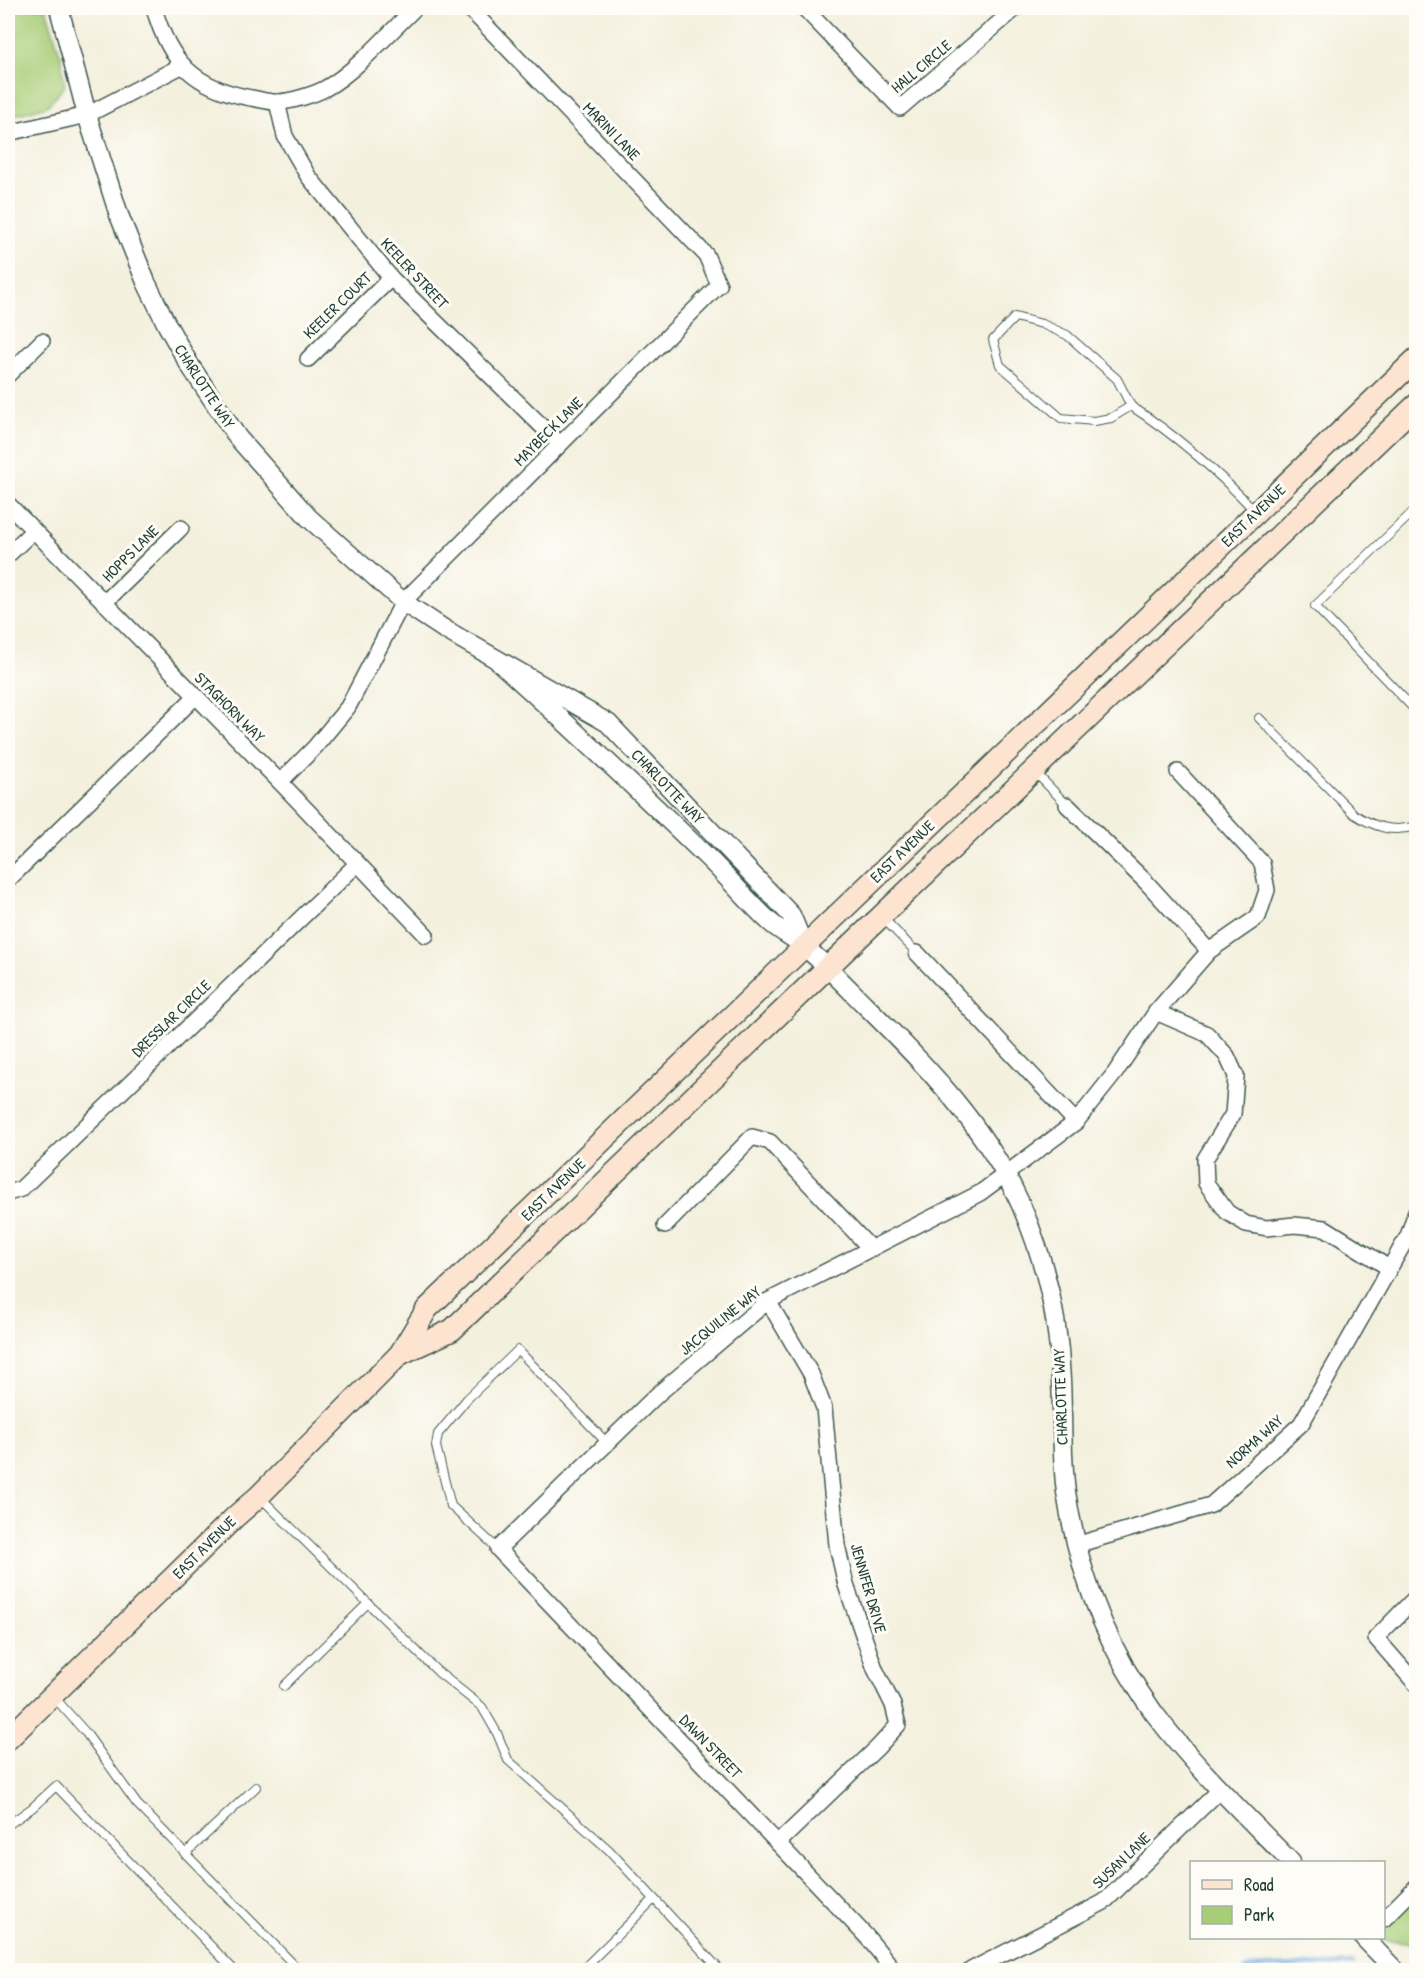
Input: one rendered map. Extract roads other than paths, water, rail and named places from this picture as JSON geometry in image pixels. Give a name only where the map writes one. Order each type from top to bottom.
[{"type":"main road","name":"EAST AVENUE","points":[[8,1739],[259,1496],[400,1354],[427,1309],[1416,359]]},
{"type":"main road","name":"EAST AVENUE","points":[[400,1354],[452,1330],[1416,405]]},
{"type":"street","name":"CHARLOTTE WAY","points":[[59,8],[87,115],[119,215],[146,282],[167,326],[189,364],[238,438],[309,518],[403,602],[499,662],[608,723],[791,915],[804,946]]},
{"type":"street","points":[[154,8],[165,40],[183,65],[201,82],[228,94],[278,102],[326,88],[357,64],[415,8]]},
{"type":"street","name":"MARINI LANE","points":[[469,8],[705,255],[719,285]]},
{"type":"street","name":"HALL CIRCLE","points":[[804,8],[900,108],[1016,8]]},
{"type":"street","points":[[8,133],[87,115],[183,65]]},
{"type":"street","name":"KEELER STREET","points":[[278,102],[285,136],[308,176],[391,278],[560,444]]},
{"type":"street","name":"KEELER COURT","points":[[308,358],[391,278]]},
{"type":"street","name":"MAYBECK LANE","points":[[280,782],[315,747],[348,707],[403,602],[719,285]]},
{"type":"street","points":[[8,375],[42,341]]},
{"type":"street","name":"STAGHORN WAY","points":[[8,504],[426,935]]},
{"type":"street","name":"HOPPS LANE","points":[[104,603],[181,528]]},
{"type":"street","points":[[8,555],[33,531]]},
{"type":"street","name":"CHARLOTTE WAY","points":[[499,662],[588,742],[720,870],[771,923],[804,946],[827,968],[947,1090],[980,1132],[1020,1204],[1038,1248],[1050,1292],[1058,1338],[1065,1481],[1076,1545],[1097,1610],[1109,1638],[1152,1710],[1180,1746],[1289,1861]]},
{"type":"street","points":[[8,880],[195,698]]},
{"type":"street","name":"JACQUILINE WAY","points":[[498,1549],[658,1394],[768,1301],[980,1193],[1004,1173],[1076,1122],[1115,1073],[1156,1012],[1209,951],[1258,917],[1267,890],[1262,863],[1178,772]]},
{"type":"street","points":[[1067,805],[1147,884],[1209,951]]},
{"type":"street","name":"DRESSLAR CIRCLE","points":[[8,1193],[21,1189],[357,864]]},
{"type":"street","points":[[917,953],[1076,1122]]},
{"type":"street","points":[[1156,1012],[1207,1034],[1227,1056],[1236,1076],[1233,1114],[1205,1160],[1206,1183],[1227,1212],[1246,1224],[1267,1228],[1294,1225],[1324,1228],[1389,1268]]},
{"type":"street","points":[[665,1226],[752,1137],[770,1142],[871,1249]]},
{"type":"street","name":"NORMA WAY","points":[[1076,1545],[1211,1505],[1301,1424],[1408,1236],[1416,1212]]},
{"type":"street","name":"JENNIFER DRIVE","points":[[768,1301],[811,1374],[824,1408],[837,1545],[846,1585],[875,1669],[894,1705],[898,1725],[778,1843]]},
{"type":"street","name":"DAWN STREET","points":[[498,1549],[867,1937],[894,1971]]},
{"type":"street","points":[[1416,1597],[1376,1638],[1416,1684]]},
{"type":"street","name":"SUSAN LANE","points":[[971,1971],[1104,1902],[1220,1790]]},
{"type":"street","points":[[1385,1917],[1416,1887]]},
{"type":"street","points":[[1365,1939],[1395,1971]]},
{"type":"lane","points":[[1131,406],[1111,418],[1094,421],[1061,418],[1000,365],[993,340],[1015,317],[1042,324],[1067,335],[1117,379],[1131,406],[1184,443],[1223,477],[1256,512]]},
{"type":"lane","points":[[1416,509],[1315,606],[1416,711]]},
{"type":"lane","points":[[1258,718],[1354,814],[1384,829],[1406,829],[1416,826]]},
{"type":"lane","points":[[1034,771],[1067,805]]},
{"type":"lane","points":[[881,916],[917,953]]},
{"type":"lane","points":[[498,1549],[451,1506],[436,1446],[438,1434],[467,1399],[518,1350],[607,1443]]},
{"type":"lane","points":[[259,1496],[438,1672],[482,1707],[497,1733],[508,1760],[609,1850],[720,1971]]},
{"type":"lane","points":[[284,1686],[368,1603]]},
{"type":"lane","points":[[53,1696],[86,1732],[136,1804],[299,1971]]},
{"type":"lane","points":[[8,1825],[32,1808],[56,1786],[234,1971]]},
{"type":"lane","points":[[185,1854],[256,1787]]},
{"type":"lane","points":[[582,1971],[654,1899]]},
{"type":"waterway","points":[[1246,1970],[1353,1964]]}]
